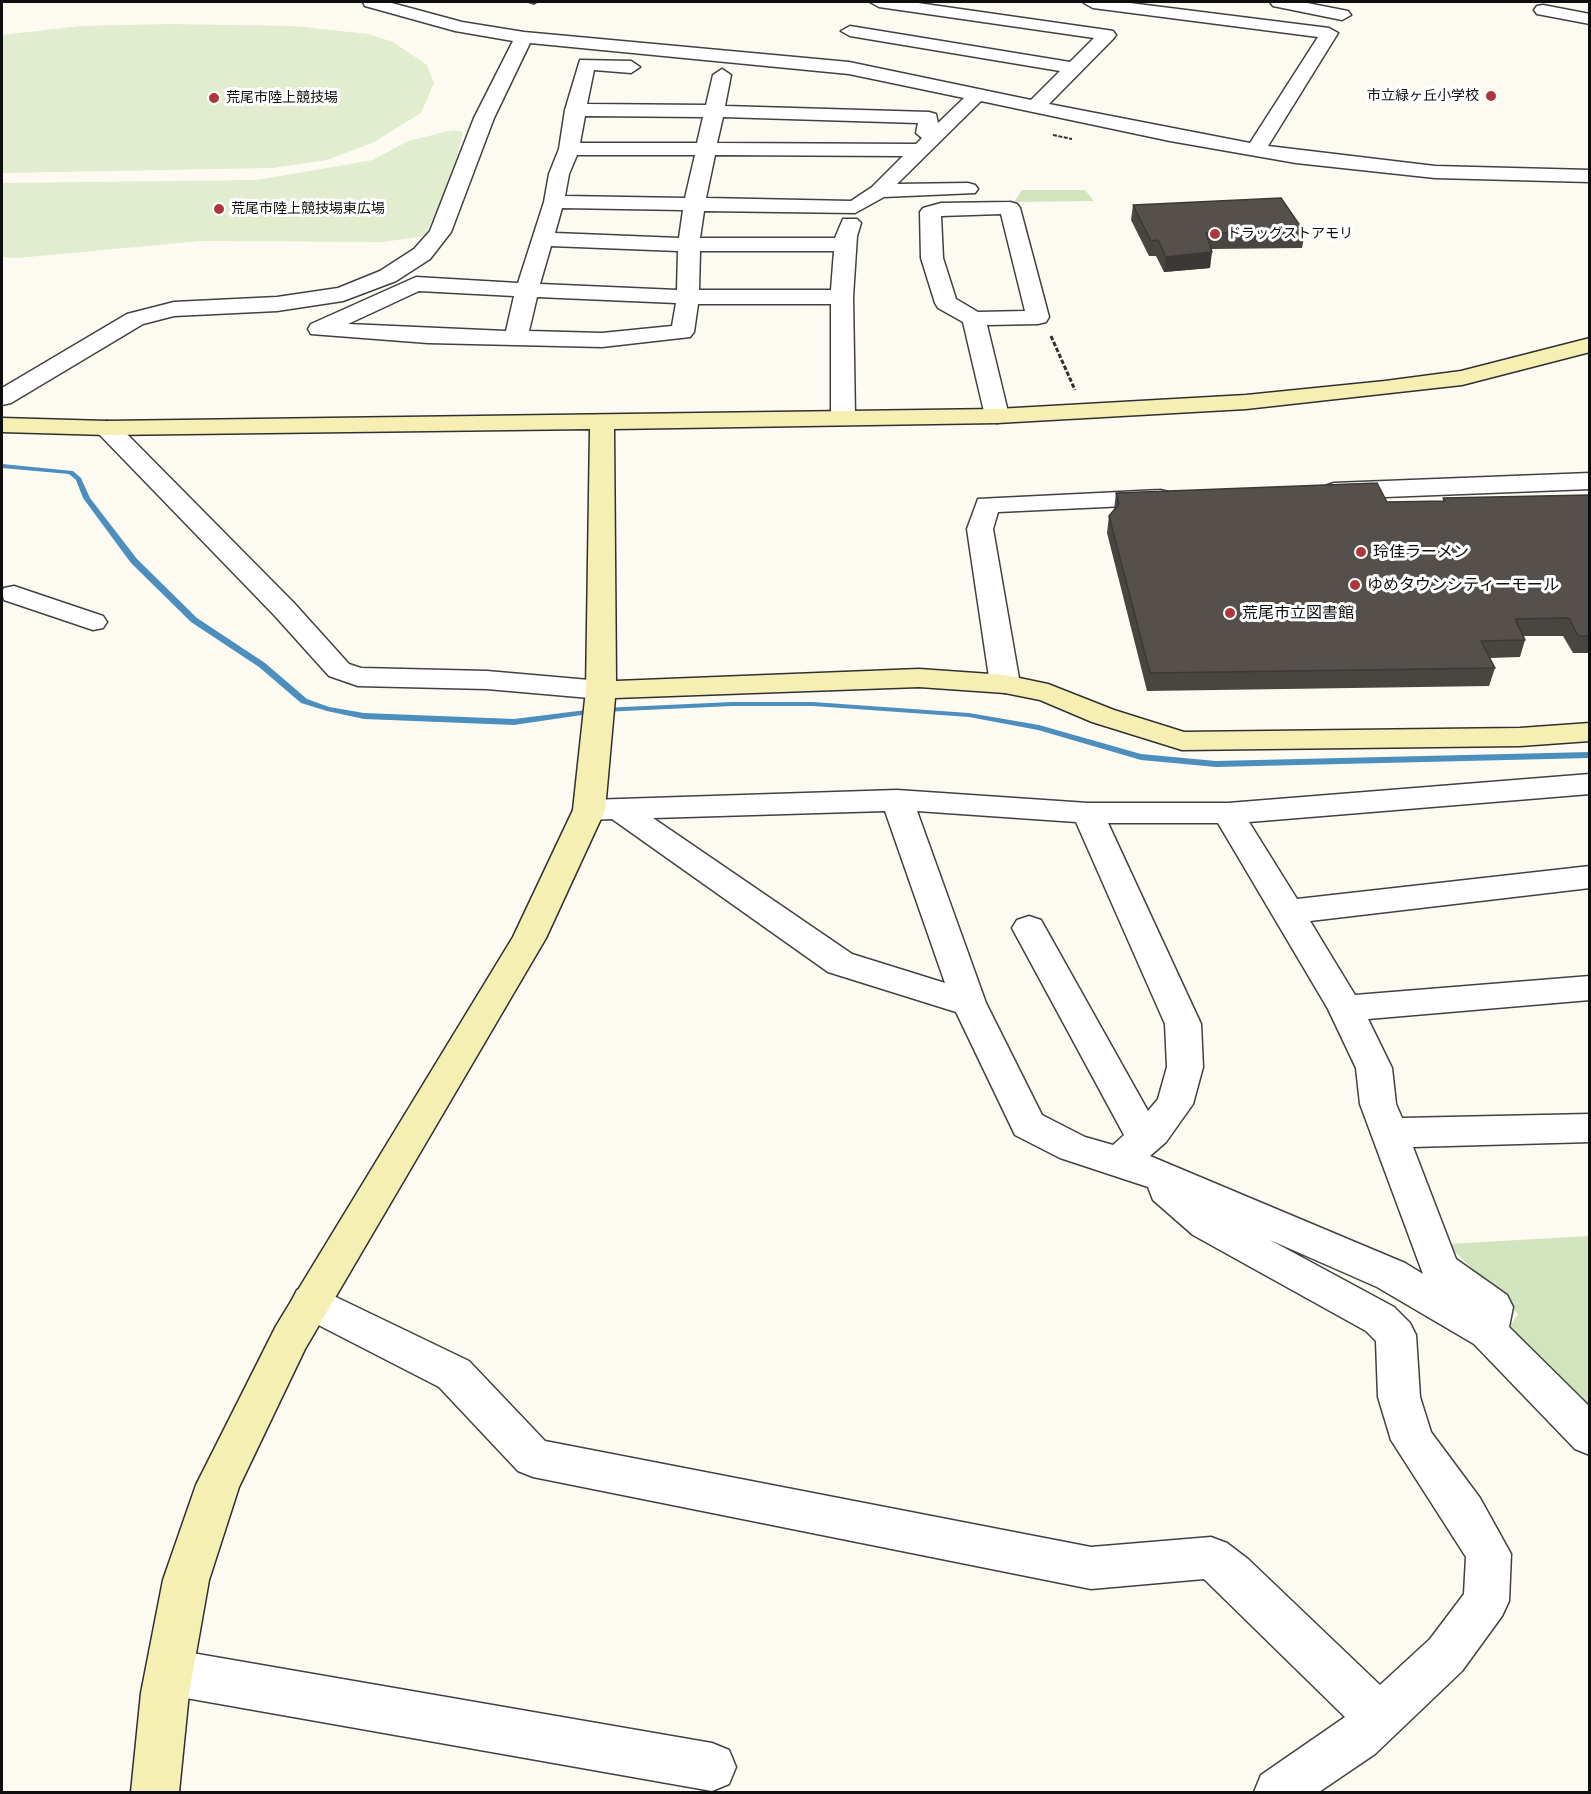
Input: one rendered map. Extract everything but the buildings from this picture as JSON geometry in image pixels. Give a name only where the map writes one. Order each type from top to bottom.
[{"type":"street","points":[[371,2],[461,27],[524,38],[564,39],[978,94],[1296,157],[1435,172],[1590,176]]},
{"type":"street","points":[[1088,2],[1329,33]]},
{"type":"street","points":[[1256,149],[1346,8],[1279,2]]},
{"type":"street","points":[[1556,2],[1543,10],[1590,19]]},
{"type":"street","points":[[820,72],[870,7],[1107,35],[1035,107]]},
{"type":"street","points":[[850,31],[1075,68]]},
{"type":"street","points":[[2,398],[12,381],[135,319],[174,309],[277,304],[343,294],[388,276],[422,254],[440,232],[484,118],[524,38]]},
{"type":"street","points":[[516,338],[527,290],[554,202],[559,174],[569,149],[586,64],[650,69]]},
{"type":"street","points":[[820,72],[712,74],[715,111],[694,205],[689,245],[688,297],[682,332],[602,340],[319,329],[416,284],[688,297],[842,297]]},
{"type":"street","points":[[554,202],[855,207],[879,191],[978,94]]},
{"type":"street","points":[[978,94],[983,102],[1016,119],[1078,135],[1168,147],[1199,146],[1213,142]]},
{"type":"street","points":[[575,110],[715,111],[929,118],[926,133],[937,134]]},
{"type":"street","points":[[569,149],[921,150]]},
{"type":"street","points":[[879,191],[982,188]]},
{"type":"street","points":[[843,417],[842,297],[846,244],[855,207]]},
{"type":"street","points":[[974,319],[1038,316],[1010,208],[941,208],[930,213],[932,258],[946,303],[974,319],[997,416]]},
{"type":"street","points":[[542,239],[689,245],[846,244]]},
{"type":"street","points":[[2,425],[106,428],[997,416],[1246,402],[1385,388],[1462,378],[1590,345]]},
{"type":"street","points":[[154,1792],[169,1672],[186,1580],[218,1485],[256,1404],[311,1302],[603,810],[593,762],[600,693],[602,422]]},
{"type":"street","points":[[106,428],[284,609],[339,670],[358,677],[487,680],[600,693],[919,678],[1005,684],[1048,693],[1103,716],[1182,741],[1520,737],[1590,732]]},
{"type":"street","points":[[1306,492],[1590,481]]},
{"type":"street","points":[[1005,684],[980,529],[987,505],[1188,497]]},
{"type":"street","points":[[6,597],[93,622]]},
{"type":"street","points":[[603,810],[897,800],[1088,813],[1228,813],[1590,784]]},
{"type":"street","points":[[897,800],[969,1003],[1028,1125],[1073,1148],[1138,1158],[1391,1275],[1488,1332],[1590,1436]]},
{"type":"street","points":[[603,810],[840,963],[969,1003]]},
{"type":"street","points":[[1088,813],[1183,1024],[1185,1067],[1175,1104],[1138,1158]]},
{"type":"street","points":[[1228,813],[1344,1008],[1374,1068],[1378,1104],[1440,1269],[1493,1307],[1488,1332]]},
{"type":"street","points":[[1287,912],[1590,877]]},
{"type":"street","points":[[1029,928],[1138,1158],[1175,1198],[1207,1224],[1380,1319],[1396,1335],[1400,1397],[1412,1440],[1464,1512],[1489,1554],[1486,1601],[1446,1655],[1358,1737],[1280,1792]]},
{"type":"street","points":[[1344,1008],[1590,988]]},
{"type":"street","points":[[1390,1132],[1590,1128]]},
{"type":"street","points":[[311,1302],[454,1374],[533,1458],[1091,1568],[1211,1558],[1233,1574],[1379,1717]]},
{"type":"street","points":[[169,1672],[712,1767]]},
{"type":"path","points":[[1051,134],[1073,139]]},
{"type":"path","points":[[1048,330],[1076,391]]},
{"type":"green space","name":"荒尾市陸上競技場","points":[[169,24],[294,26],[368,34],[393,42],[427,65],[434,83],[421,113],[374,142],[327,160],[273,168],[2,173],[2,35],[81,26]]},
{"type":"green space","name":"荒尾市陸上競技場東広場","points":[[453,130],[463,132],[452,176],[425,236],[383,242],[201,241],[17,258],[2,257],[2,183],[257,180],[373,160],[408,141]]},
{"type":"green space","points":[[1022,190],[1085,190],[1094,201],[1014,202]]},
{"type":"green space","points":[[1589,1236],[1589,1420],[1503,1337],[1518,1314],[1447,1244]]},
{"type":"waterway","points":[[2,466],[71,472],[79,479],[87,498],[134,561],[194,620],[262,665],[304,701],[327,709],[364,716],[514,722],[602,710],[732,704],[813,704],[969,715],[1039,728],[1141,757],[1216,764],[1590,755]]},
{"type":"place","name":"市立緑ヶ丘小学校","points":[[1491,96]]},
{"type":"place","name":"荒尾市陸上競技場","points":[[214,98]]},
{"type":"place","name":"荒尾市陸上競技場東広場","points":[[219,209]]},
{"type":"place","name":"ドラッグストアモリ","points":[[1215,234]]},
{"type":"place","name":"玲佳ラーメン","points":[[1361,552]]},
{"type":"place","name":"ゆめタウンシティーモール","points":[[1355,585]]},
{"type":"place","name":"荒尾市立図書館","points":[[1230,613]]}]
